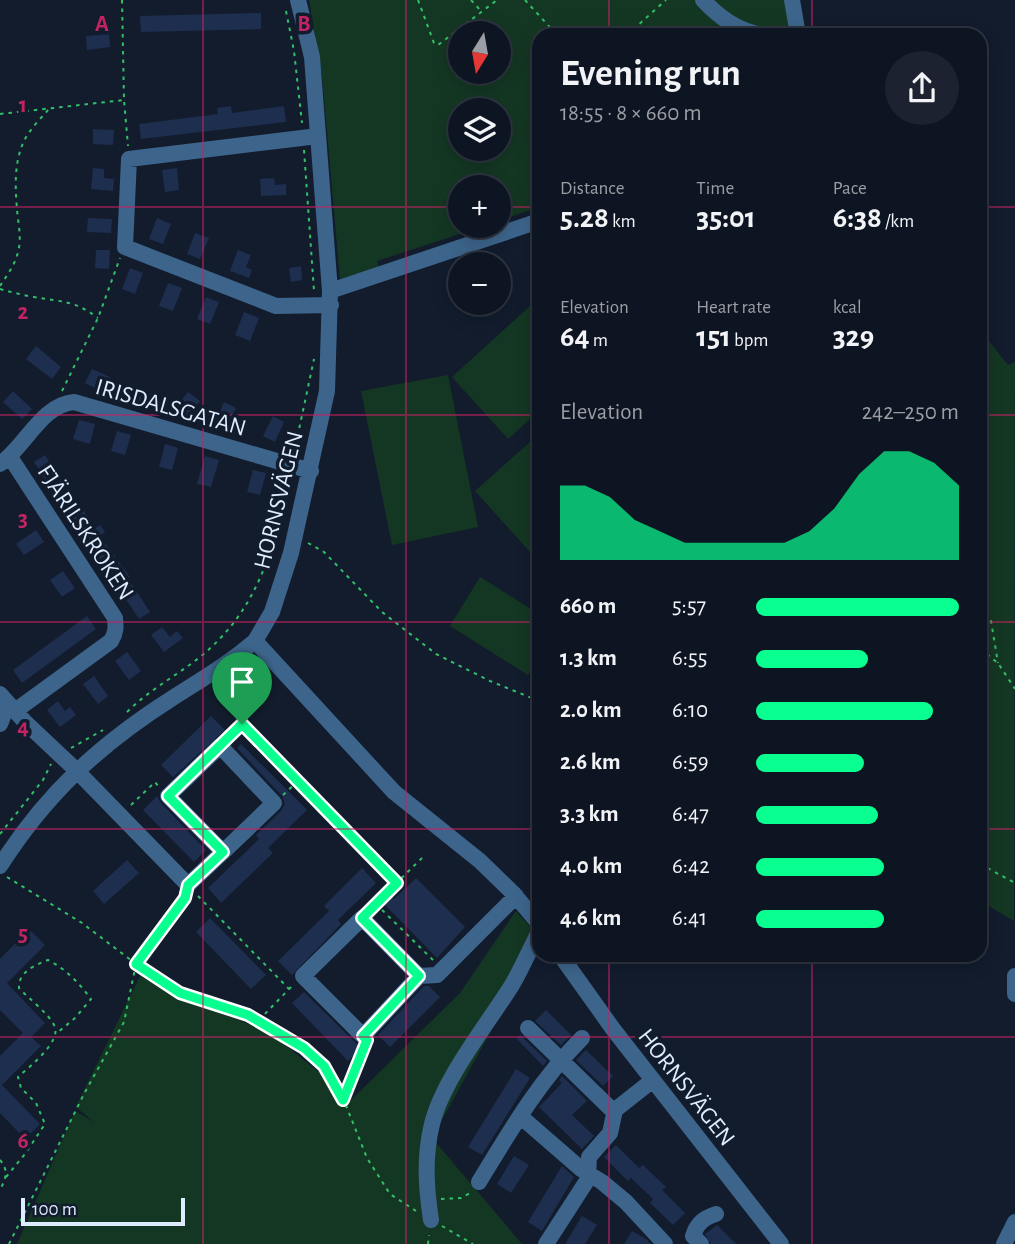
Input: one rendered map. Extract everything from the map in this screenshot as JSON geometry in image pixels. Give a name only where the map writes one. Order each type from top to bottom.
[{"type":"street","name":"HORNSVÄGEN","points":[[1,867],[37,813],[76,770],[138,721],[231,662],[255,641],[272,612],[311,471],[327,391],[331,298],[312,57],[298,0]]},
{"type":"street","points":[[703,0],[721,18],[740,28]]},
{"type":"street","points":[[792,0],[797,28]]},
{"type":"street","points":[[318,136],[129,159],[125,247],[276,306],[331,298],[532,223]]},
{"type":"street","name":"IRISDALSGATAN","points":[[54,407],[74,402],[311,471]]},
{"type":"street","points":[[5,460],[54,407]]},
{"type":"street","name":"FJÄRILSKROKEN","points":[[5,460],[115,618],[116,627],[111,641],[8,703]]},
{"type":"street","points":[[255,641],[394,792],[480,861],[532,915]]},
{"type":"street","points":[[0,724],[8,703],[188,885],[223,852],[274,803],[220,746],[168,796],[223,852]]},
{"type":"street","points":[[419,976],[362,918],[303,976],[363,1036],[419,976],[437,975],[516,896]]},
{"type":"street","points":[[431,1220],[425,1180],[427,1146],[436,1110],[494,1010],[512,985],[532,946]]},
{"type":"street","name":"HORNSVÄGEN","points":[[565,962],[653,1080],[781,1244]]},
{"type":"street","points":[[1015,976],[1015,994]]},
{"type":"street","points":[[528,1028],[615,1111]]},
{"type":"street","points":[[479,1182],[520,1116],[561,1059],[582,1038]]},
{"type":"street","points":[[547,1244],[589,1175],[589,1157],[610,1133],[615,1111],[653,1080]]},
{"type":"street","points":[[520,1116],[589,1175],[626,1202],[664,1244]]},
{"type":"street","points":[[701,1244],[693,1236],[696,1227],[705,1218],[716,1214]]},
{"type":"street","points":[[1004,1244],[1015,1222]]},
{"type":"path","points":[[122,0],[124,100],[129,159]]},
{"type":"path","points":[[418,0],[434,43],[438,45],[497,0]]},
{"type":"path","points":[[471,0],[482,12]]},
{"type":"path","points":[[524,0],[550,28]]},
{"type":"path","points":[[635,28],[666,0]]},
{"type":"path","points":[[0,114],[124,100]]},
{"type":"path","points":[[49,109],[26,138],[21,150],[16,187],[19,251],[0,288],[35,298],[62,300],[82,306],[98,317]]},
{"type":"path","points":[[54,407],[98,317],[125,247]]},
{"type":"path","points":[[295,535],[324,552],[382,612],[436,654],[532,698]]},
{"type":"path","points":[[987,617],[998,663]]},
{"type":"path","points":[[987,654],[998,663],[1015,689]]},
{"type":"path","points":[[220,746],[242,724],[257,700],[257,688],[241,676],[231,662]]},
{"type":"path","points":[[242,724],[397,883]]},
{"type":"path","points":[[120,816],[155,782],[168,796]]},
{"type":"path","points":[[274,803],[298,782]]},
{"type":"path","points":[[0,834],[5,829]]},
{"type":"path","points":[[362,918],[423,857]]},
{"type":"path","points":[[1,867],[180,993],[248,1015],[304,1048],[324,1066],[343,1100],[367,1158],[390,1194],[473,1244]]},
{"type":"path","points":[[987,868],[1015,883]]},
{"type":"path","points":[[9,1244],[85,1092],[124,1022],[136,964],[185,898],[188,885]]},
{"type":"path","points":[[188,885],[289,989]]},
{"type":"path","points":[[376,904],[442,970]]},
{"type":"path","points":[[0,1190],[6,1177],[45,1124],[36,1103],[21,1088],[18,1077],[51,1045],[56,1034],[75,1018],[91,999],[61,966],[48,960],[22,975],[18,983],[19,988],[54,1024],[56,1034]]},
{"type":"path","points":[[258,1021],[303,976]]},
{"type":"path","points":[[343,1100],[366,1045],[367,1040],[363,1036]]},
{"type":"path","points":[[0,1160],[6,1168],[6,1177]]},
{"type":"path","points":[[428,1200],[468,1195],[479,1182]]},
{"type":"green space","points":[[309,0],[789,0],[792,28],[532,28],[532,209],[511,217],[511,175],[448,175],[448,238],[377,261],[379,268],[340,279],[322,76]]},
{"type":"green space","points":[[530,306],[532,308],[532,417],[508,439],[452,377]]},
{"type":"green space","points":[[987,339],[1008,365],[1015,362],[1014,921],[987,905]]},
{"type":"green space","points":[[448,375],[478,527],[392,545],[361,391]]},
{"type":"green space","points":[[532,440],[532,554],[475,491]]},
{"type":"green space","points":[[480,577],[532,610],[532,669],[528,675],[450,626]]},
{"type":"green space","points":[[516,911],[532,929],[532,957],[432,1138],[522,1244],[17,1244],[75,1111],[94,1122],[76,1107],[142,972],[178,995],[270,1033],[329,1080],[341,1102],[350,1101],[460,993]]},
{"type":"building","points":[[261,13],[261,29],[141,32],[140,16]]},
{"type":"building","points":[[109,34],[110,47],[87,50],[86,36]]},
{"type":"building","points":[[231,106],[232,113],[284,106],[286,122],[141,139],[139,124],[218,114],[217,108]]},
{"type":"building","points":[[93,129],[114,130],[113,145],[93,144]]},
{"type":"building","points":[[93,168],[104,169],[104,178],[114,179],[113,191],[91,189]]},
{"type":"building","points":[[177,168],[179,190],[165,192],[162,170]]},
{"type":"building","points":[[274,178],[275,185],[286,184],[286,195],[261,196],[260,179]]},
{"type":"building","points":[[88,218],[112,219],[111,233],[87,232]]},
{"type":"building","points":[[157,218],[171,224],[163,244],[149,239]]},
{"type":"building","points":[[195,233],[209,238],[200,259],[187,254]]},
{"type":"building","points":[[96,250],[110,250],[109,269],[95,268]]},
{"type":"building","points":[[238,250],[251,255],[246,267],[252,270],[249,278],[230,271]]},
{"type":"building","points":[[301,266],[302,280],[291,282],[289,268]]},
{"type":"building","points":[[130,268],[143,273],[135,294],[122,289]]},
{"type":"building","points":[[168,283],[182,288],[173,311],[159,306]]},
{"type":"building","points":[[206,297],[219,302],[210,324],[197,319]]},
{"type":"building","points":[[244,312],[259,318],[250,341],[235,335]]},
{"type":"building","points":[[36,346],[61,367],[52,379],[26,359]]},
{"type":"building","points":[[92,369],[110,377],[103,392],[85,383]]},
{"type":"building","points":[[129,383],[151,394],[146,405],[123,394]]},
{"type":"building","points":[[13,391],[32,409],[22,419],[3,402]]},
{"type":"building","points":[[188,392],[200,401],[188,417],[176,407]]},
{"type":"building","points":[[224,402],[236,408],[227,428],[215,422]]},
{"type":"building","points":[[273,416],[284,422],[275,442],[263,436]]},
{"type":"building","points":[[79,420],[95,424],[90,444],[73,439]]},
{"type":"building","points":[[117,431],[131,435],[125,455],[111,451]]},
{"type":"building","points":[[165,444],[178,448],[172,470],[159,467]]},
{"type":"building","points":[[45,455],[58,475],[47,482],[34,462]]},
{"type":"building","points":[[205,456],[219,460],[211,487],[197,484]]},
{"type":"building","points":[[253,470],[266,473],[260,495],[247,492]]},
{"type":"building","points":[[71,491],[86,514],[74,522],[59,500]]},
{"type":"building","points":[[100,525],[105,532],[100,536],[130,577],[128,578],[150,612],[139,619],[84,536]]},
{"type":"building","points":[[36,530],[44,542],[24,555],[16,544]]},
{"type":"building","points":[[63,571],[75,588],[62,597],[50,580]]},
{"type":"building","points":[[87,616],[96,629],[22,683],[13,670]]},
{"type":"building","points":[[162,627],[170,637],[177,631],[183,638],[164,652],[151,635]]},
{"type":"building","points":[[127,652],[141,671],[129,680],[115,661]]},
{"type":"building","points":[[94,676],[108,696],[98,704],[83,684]]},
{"type":"building","points":[[58,701],[65,711],[70,707],[76,715],[60,727],[47,710]]},
{"type":"building","points":[[211,716],[225,730],[173,777],[161,765]]},
{"type":"building","points":[[241,744],[307,810],[268,848],[273,853],[221,903],[208,888],[259,839],[256,835],[285,804],[282,796],[237,748]]},
{"type":"building","points":[[157,796],[206,850],[194,862],[143,810]]},
{"type":"building","points":[[127,860],[139,873],[104,904],[93,891]]},
{"type":"building","points":[[362,868],[376,883],[338,920],[341,924],[292,975],[278,961],[329,911],[324,906]]},
{"type":"building","points":[[416,878],[465,927],[437,958],[384,904],[392,897],[394,899]]},
{"type":"building","points":[[210,918],[266,975],[251,989],[196,932]]},
{"type":"building","points":[[29,929],[45,945],[7,983],[45,1023],[31,1037],[41,1046],[2,1085],[40,1124],[25,1139],[0,1113],[0,1056],[23,1033],[0,1010],[0,959]]},
{"type":"building","points":[[424,986],[429,986],[440,997],[390,1047],[378,1035]]},
{"type":"building","points":[[304,992],[361,1048],[348,1061],[292,1003]]},
{"type":"building","points":[[546,1010],[571,1035],[561,1045],[535,1021]]},
{"type":"building","points":[[520,1035],[547,1061],[543,1066],[517,1039]]},
{"type":"building","points":[[586,1050],[613,1076],[603,1086],[576,1060]]},
{"type":"building","points":[[516,1069],[530,1078],[482,1155],[468,1147]]},
{"type":"building","points":[[562,1076],[587,1101],[572,1115],[594,1136],[582,1149],[539,1107],[562,1083],[559,1080]]},
{"type":"building","points":[[616,1145],[639,1168],[643,1165],[666,1187],[662,1190],[685,1213],[673,1225],[650,1203],[653,1199],[631,1178],[628,1181],[604,1157]]},
{"type":"building","points":[[514,1156],[529,1165],[511,1193],[497,1184]]},
{"type":"building","points":[[562,1166],[574,1177],[542,1231],[528,1222]]},
{"type":"building","points":[[582,1216],[597,1225],[585,1244],[565,1244]]},
{"type":"building","points":[[717,1225],[736,1244],[711,1244],[705,1234]]},
{"type":"building","points":[[632,1231],[646,1239],[651,1244],[624,1244]]},
{"type":"route","points":[[242,724],[397,883],[362,918],[419,976],[363,1036],[367,1040],[366,1045],[343,1100],[324,1066],[304,1048],[248,1015],[180,993],[136,964],[185,898],[188,885],[223,852],[168,796],[242,724]]}]
